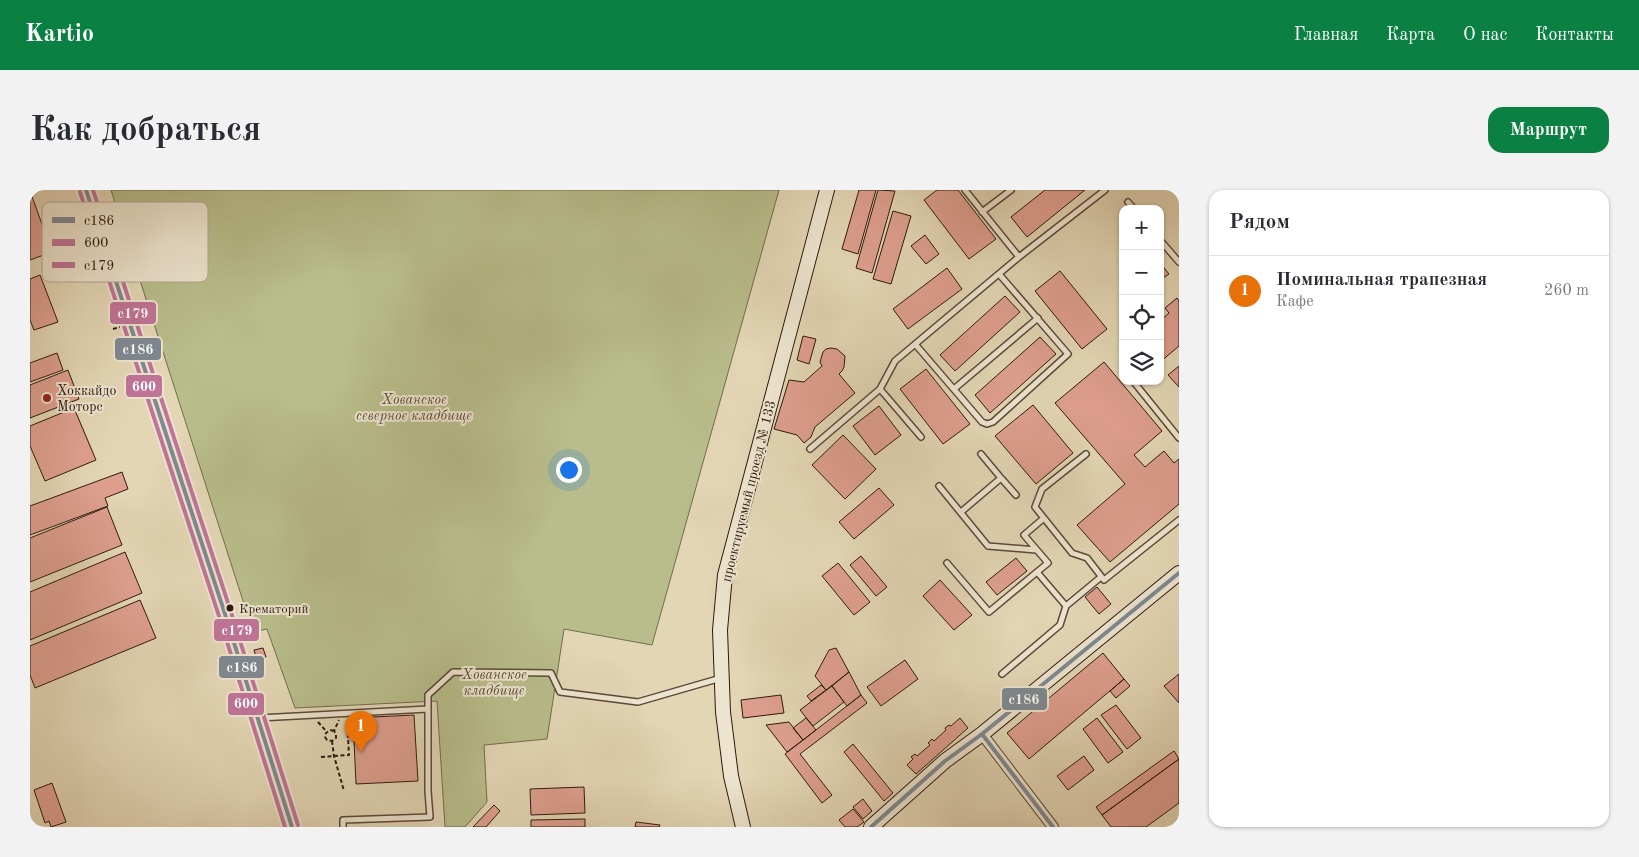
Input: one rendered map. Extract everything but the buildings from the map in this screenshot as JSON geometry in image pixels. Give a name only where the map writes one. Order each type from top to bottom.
[{"type":"street","points":[[86,190],[90,202]]},
{"type":"street","name":"проектируемый проезд № 133","points":[[743,827],[731,776],[723,712],[720,630],[725,574],[826,190]]},
{"type":"street","points":[[116,282],[259,718],[292,827]]},
{"type":"street","points":[[871,827],[945,761],[982,734],[1179,573]]},
{"type":"street","points":[[982,734],[1052,827]]},
{"type":"lane","points":[[965,190],[1019,257]]},
{"type":"lane","points":[[982,212],[1011,190]]},
{"type":"lane","points":[[810,449],[880,389],[895,361],[1019,257],[1105,190]]},
{"type":"lane","points":[[1164,245],[1179,262]]},
{"type":"lane","points":[[915,344],[982,422],[987,424],[993,422],[1067,356],[1067,351],[999,274]]},
{"type":"lane","points":[[954,389],[1038,318]]},
{"type":"lane","points":[[1136,385],[1179,438]]},
{"type":"lane","points":[[880,389],[921,437]]},
{"type":"lane","points":[[981,454],[1016,495]]},
{"type":"lane","points":[[1086,454],[1042,489],[1035,507],[1072,553],[1087,558],[1104,580],[1179,520]]},
{"type":"lane","points":[[960,512],[1001,478]]},
{"type":"lane","points":[[940,486],[988,546],[1036,550]]},
{"type":"lane","points":[[947,563],[989,612],[1048,563],[1024,535],[1044,518]]},
{"type":"lane","points":[[1037,572],[1066,606]]},
{"type":"lane","points":[[1002,674],[1060,625],[1066,606],[1102,577]]},
{"type":"lane","points":[[343,827],[343,820],[430,817],[428,695],[453,672],[551,673],[560,692],[638,702],[722,678]]},
{"type":"lane","points":[[259,718],[428,709]]},
{"type":"path","points":[[334,731],[344,713]]},
{"type":"path","points":[[321,757],[349,755],[344,713]]},
{"type":"path","points":[[312,715],[327,732]]},
{"type":"path","points":[[327,732],[330,730],[334,731]]},
{"type":"path","points":[[332,741],[336,739],[337,735],[334,731]]},
{"type":"path","points":[[327,732],[325,737],[332,741]]},
{"type":"path","points":[[332,741],[334,756],[344,791]]},
{"type":"green space","name":"Хованское северное кладбище","points":[[111,190],[779,190],[652,645],[564,629],[547,739],[484,745],[487,802],[465,827],[445,827],[437,701],[295,708],[267,629],[253,632],[141,282],[208,282],[208,202],[115,202]]},
{"type":"transit line","name":"с186","points":[[86,190],[90,202]]},
{"type":"transit line","name":"с179","points":[[93,190],[97,202]]},
{"type":"transit line","name":"600","points":[[80,192],[83,202]]},
{"type":"transit line","name":"600","points":[[110,282],[218,613],[285,827]]},
{"type":"transit line","name":"с186","points":[[116,282],[224,611],[292,827]]},
{"type":"transit line","name":"с179","points":[[123,282],[230,609],[298,825]]},
{"type":"transit line","name":"с186","points":[[871,827],[945,761],[982,734],[1179,573]]},
{"type":"transit line","name":"с186","points":[[982,734],[1053,827]]},
{"type":"place","name":"Хоккайдо Моторс","points":[[47,398]]},
{"type":"place","name":"Крематорий","points":[[230,608]]},
{"type":"place","name":"Поминальная трапезная","points":[[361,752]]},
{"type":"park label","name":"Хованское кладбище","points":[[494,682]]}]
